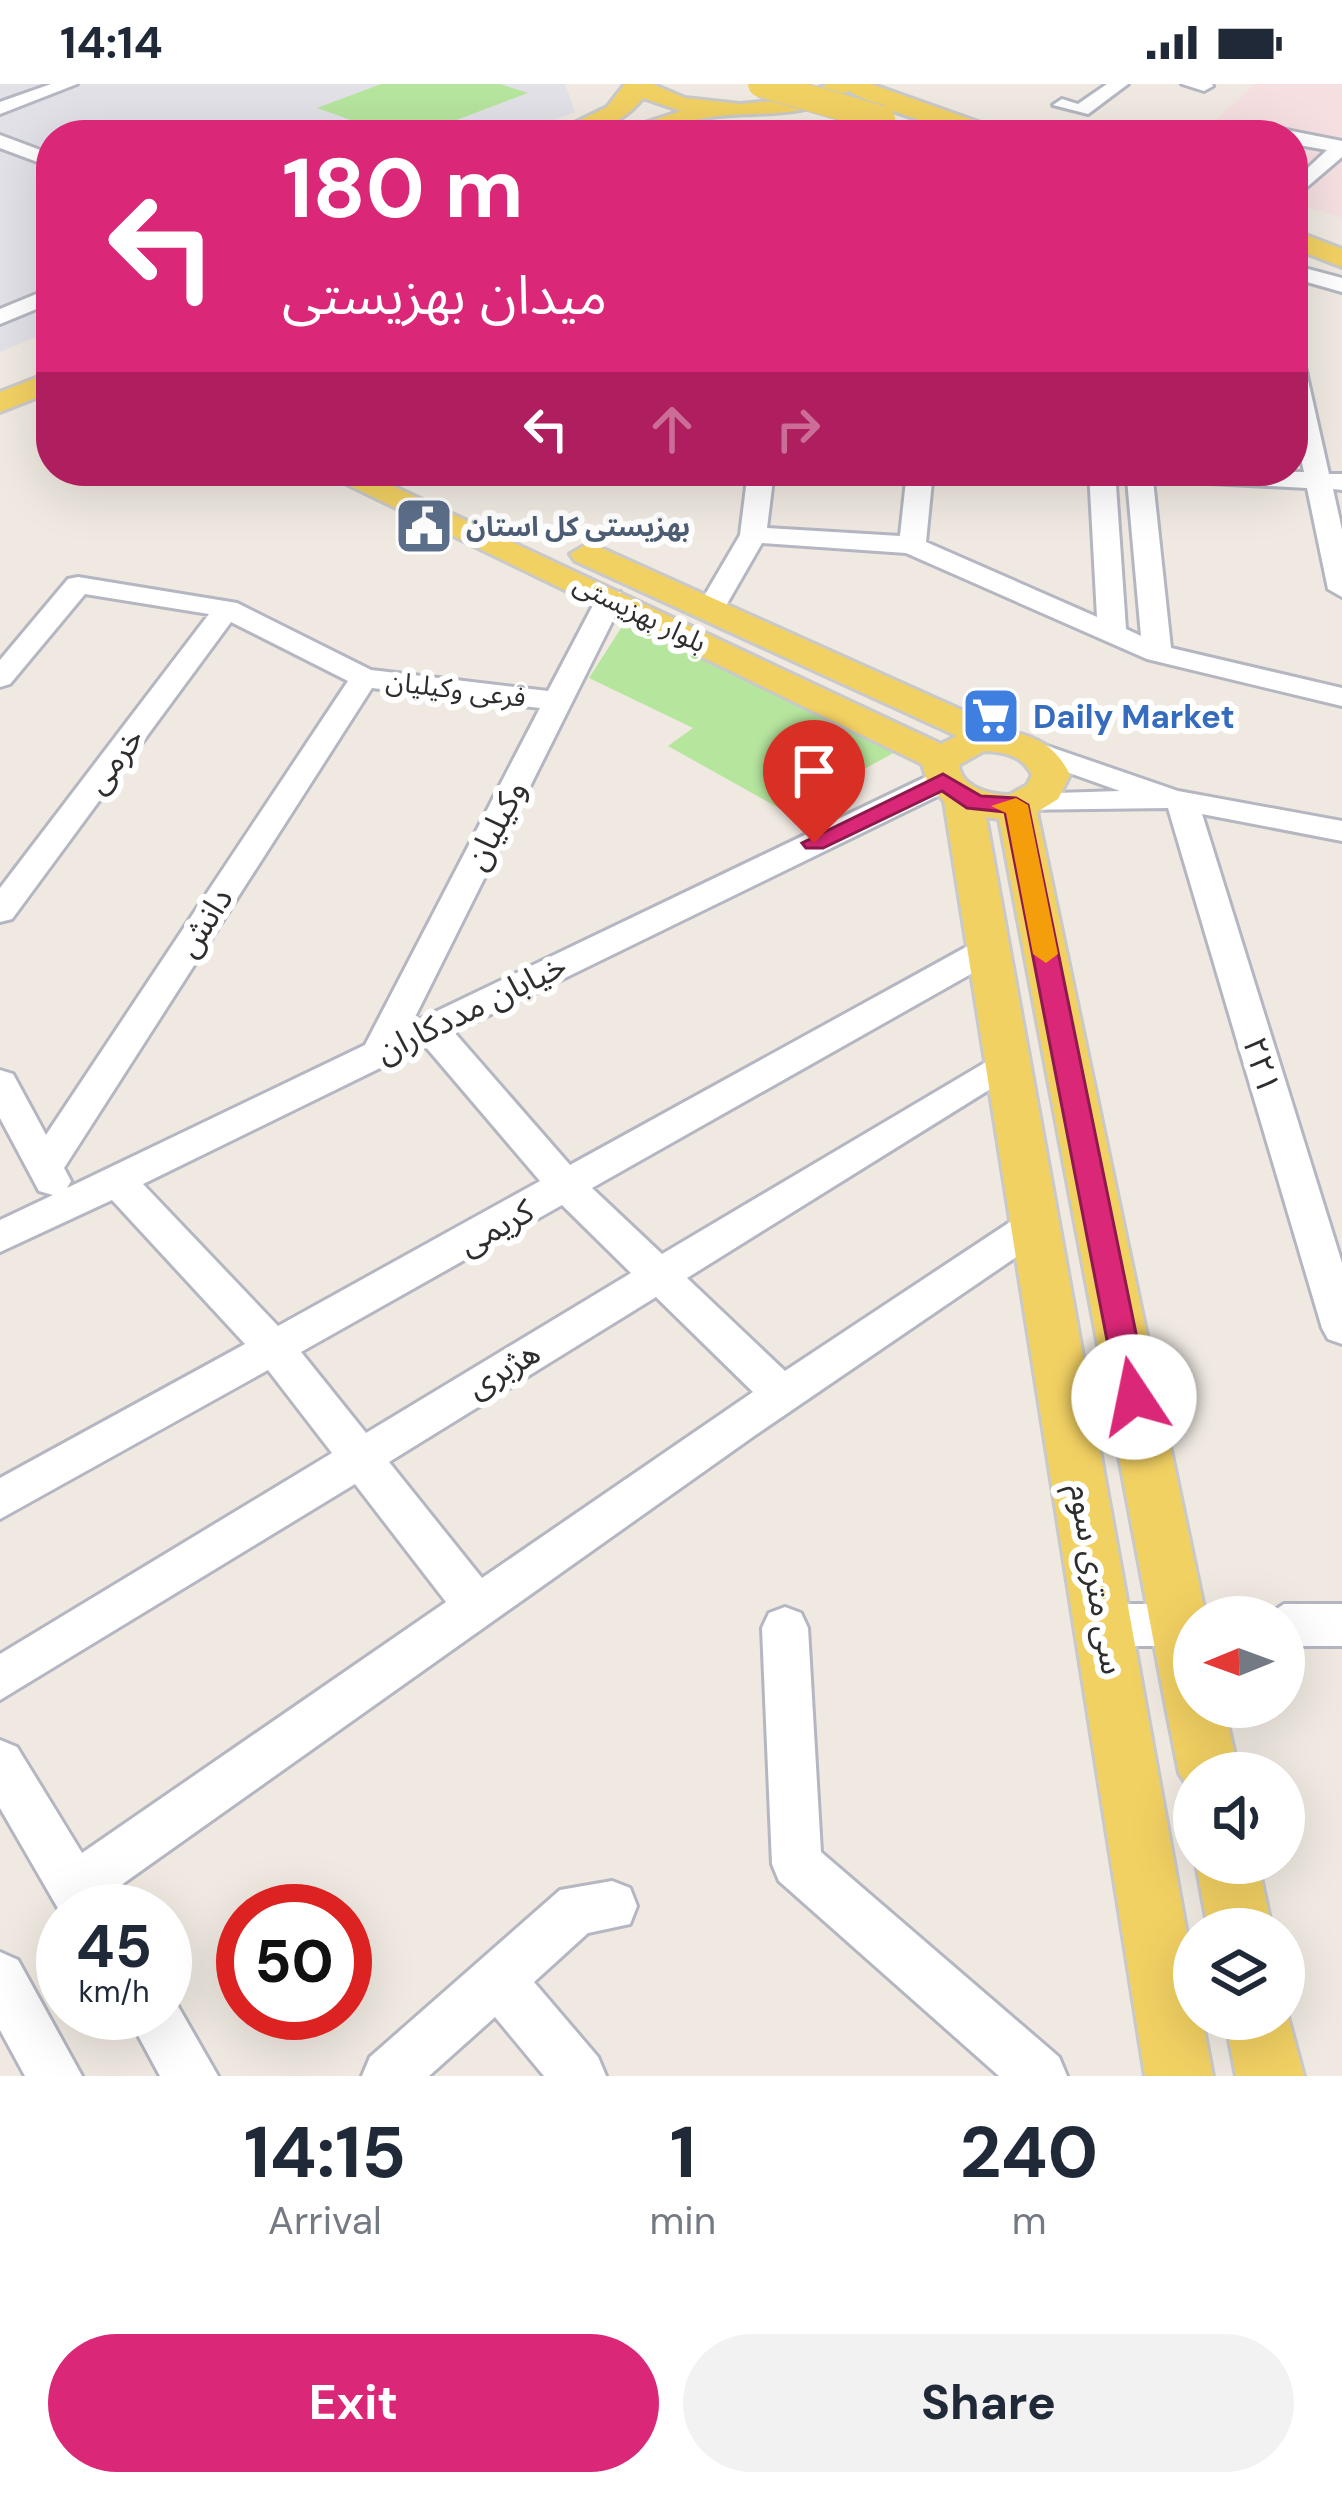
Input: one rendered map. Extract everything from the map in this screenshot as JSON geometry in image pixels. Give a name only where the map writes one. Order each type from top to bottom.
[{"type":"main road","points":[[761,84],[886,118]]},
{"type":"main road","points":[[811,84],[886,118]]},
{"type":"main road","points":[[776,109],[822,98],[844,84]]},
{"type":"main road","points":[[853,84],[886,118]]},
{"type":"main road","points":[[596,120],[632,100],[636,85],[668,101],[716,110],[776,109],[886,118]]},
{"type":"main road","points":[[678,120],[716,110]]},
{"type":"main road","points":[[1308,225],[1342,234]]},
{"type":"main road","points":[[1308,248],[1342,260]]},
{"type":"main road","points":[[5,391],[36,365]]},
{"type":"main road","points":[[5,391],[36,386]]},
{"type":"main road","name":"بلوار بهزیستی","points":[[370,486],[610,598],[949,779],[1020,804]]},
{"type":"main road","name":"بلوار بهزیستی","points":[[440,486],[1011,744]]},
{"type":"main road","points":[[535,562],[568,545]]},
{"type":"main road","points":[[949,779],[962,744],[1011,744],[1051,775],[1042,794],[1020,804]]},
{"type":"main road","name":"سی متری سوم","points":[[949,779],[1008,1060],[1179,2076]]},
{"type":"main road","name":"سی متری سوم","points":[[1020,804],[1180,1596]]},
{"type":"main road","points":[[1262,2040],[1270,2076]]},
{"type":"street","points":[[0,94],[31,84]]},
{"type":"street","points":[[0,108],[68,84]]},
{"type":"street","points":[[1062,104],[1081,110],[1119,84]]},
{"type":"street","points":[[0,130],[36,145]]},
{"type":"street","points":[[1308,138],[1342,140]]},
{"type":"street","points":[[0,140],[36,155]]},
{"type":"street","points":[[1308,141],[1341,147],[1308,179]]},
{"type":"street","points":[[1308,275],[1342,285]]},
{"type":"street","points":[[0,317],[36,301]]},
{"type":"street","points":[[1308,412],[1331,481],[1342,589]]},
{"type":"street","points":[[710,610],[754,535],[759,486]]},
{"type":"street","points":[[912,546],[918,486]]},
{"type":"street","points":[[1103,486],[1112,636]]},
{"type":"street","points":[[1140,486],[1157,653]]},
{"type":"street","points":[[754,535],[856,538],[912,546],[1157,653],[1342,697]]},
{"type":"street","name":"فرعی وکیلیان","points":[[0,677],[78,586],[227,609],[364,678],[557,701]]},
{"type":"street","name":"وکیلیان","points":[[380,1052],[610,598]]},
{"type":"street","name":"خرمی","points":[[0,911],[227,609]]},
{"type":"street","name":"دانش","points":[[45,1167],[364,678]]},
{"type":"street","points":[[1011,744],[1177,800],[1342,831]]},
{"type":"street","name":"خیابان مددکاران","points":[[0,1237],[949,779]]},
{"type":"street","points":[[1020,804],[1177,800]]},
{"type":"street","name":"۲۲۱","points":[[1177,800],[1342,1328]]},
{"type":"street","name":"کریمی","points":[[0,1500],[988,949]]},
{"type":"street","points":[[429,1027],[567,1187],[783,1395]]},
{"type":"street","name":"هژبری","points":[[0,1679],[1008,1060]]},
{"type":"street","points":[[0,1083],[65,1206]]},
{"type":"street","points":[[117,1181],[275,1349],[476,1607]]},
{"type":"street","points":[[103,1884],[476,1607],[1036,1224]]},
{"type":"street","points":[[1106,1625],[1173,1625]]},
{"type":"street","points":[[1305,1625],[1342,1625]]},
{"type":"street","points":[[785,1628],[796,1864],[1040,2076]]},
{"type":"street","points":[[0,1763],[72,1884]]},
{"type":"street","points":[[389,2076],[578,1908],[612,1906]]},
{"type":"street","points":[[0,1978],[55,2076]]},
{"type":"street","points":[[498,1981],[578,2076]]},
{"type":"street","points":[[169,2040],[191,2076]]},
{"type":"shaded area","points":[[0,84],[565,84],[575,112],[556,120],[36,120],[36,337],[0,352]]},
{"type":"shaded area","points":[[1255,84],[1342,84],[1342,217],[1308,208],[1308,120],[1215,120]]},
{"type":"green space","points":[[381,84],[500,84],[528,93],[457,120],[351,120],[317,108]]},
{"type":"green space","points":[[625,622],[897,751],[786,812],[668,746],[693,728],[589,678]]},
{"type":"slow traffic","points":[[1002,806],[1016,805],[1046,954]]},
{"type":"place","name":"بهزیستی کل استان","points":[[424,526]]},
{"type":"place","name":"Daily Market","points":[[991,716]]},
{"type":"route","points":[[814,843],[943,782],[975,802],[1016,805],[1134,1397]]}]
